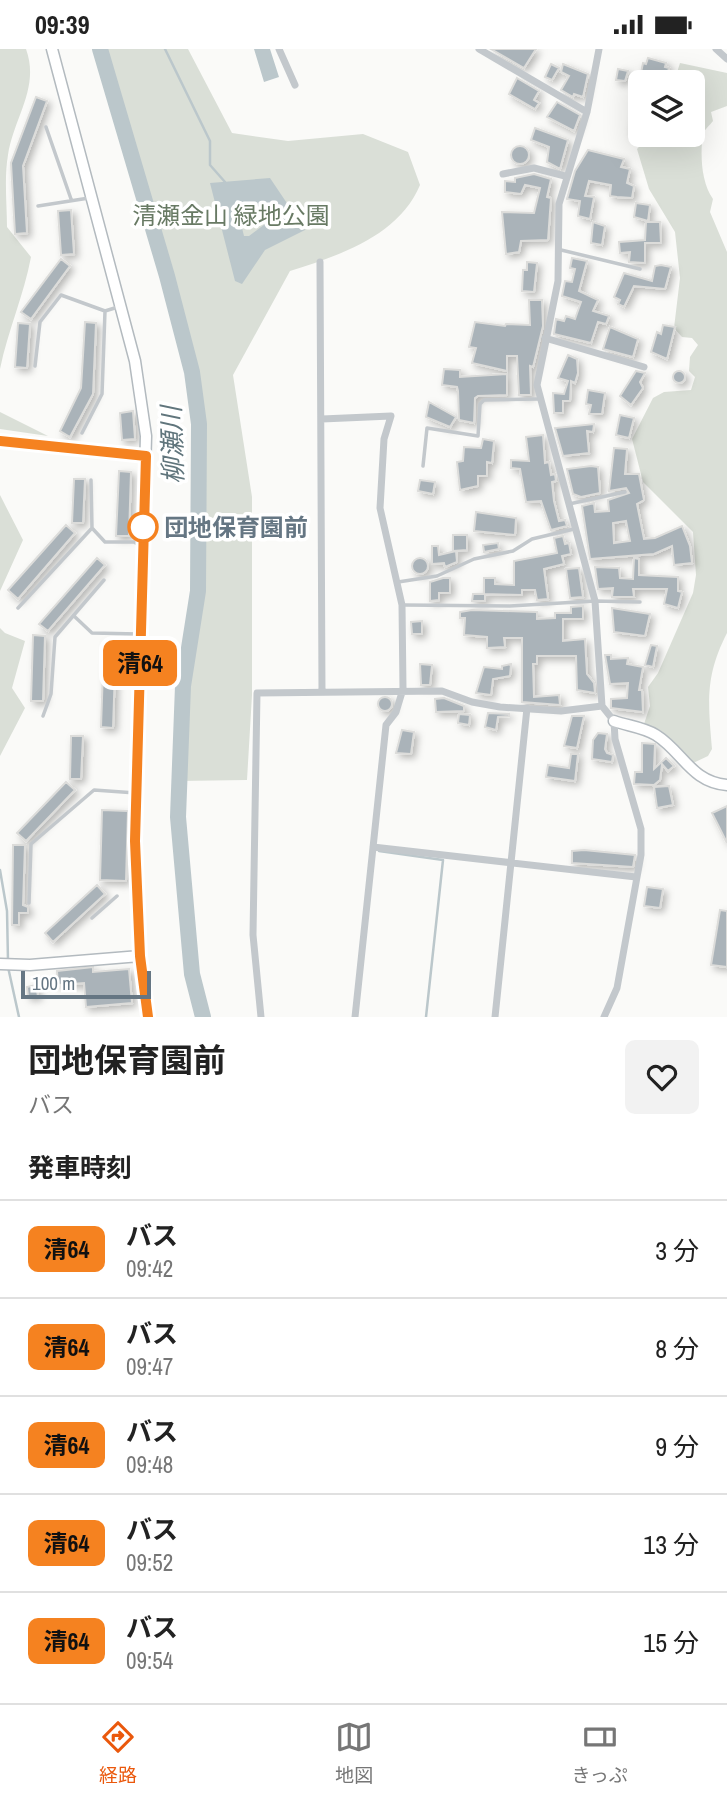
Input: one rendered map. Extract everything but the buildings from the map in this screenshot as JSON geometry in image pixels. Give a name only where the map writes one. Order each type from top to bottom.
[{"type":"street","points":[[52,49],[140,390],[146,456],[136,866],[140,956],[148,1017]]},
{"type":"street","points":[[279,49],[296,85]]},
{"type":"street","points":[[479,49],[587,112]]},
{"type":"street","points":[[599,49],[587,112],[565,176],[559,204],[558,281],[537,373],[539,399],[550,427],[567,504],[595,601],[602,706],[614,721],[654,734],[691,771],[707,780],[727,785]]},
{"type":"street","points":[[716,49],[727,59]]},
{"type":"street","points":[[503,174],[534,168],[565,176]]},
{"type":"street","points":[[320,262],[322,692]]},
{"type":"street","points":[[545,338],[644,367]]},
{"type":"street","points":[[322,419],[391,416],[384,439],[380,508],[402,605],[402,692],[396,712],[386,725],[355,1017]]},
{"type":"street","points":[[0,441],[146,456]]},
{"type":"street","points":[[261,1017],[253,935],[257,693],[442,691],[472,702],[527,708],[561,711],[602,706]]},
{"type":"street","points":[[495,1017],[527,708]]},
{"type":"street","points":[[604,1017],[617,988],[641,855],[641,829],[615,739],[614,721]]},
{"type":"street","points":[[373,847],[636,877]]},
{"type":"street","points":[[0,964],[140,956]]},
{"type":"lane","points":[[46,127],[71,199]]},
{"type":"lane","points":[[38,206],[89,198]]},
{"type":"lane","points":[[557,249],[640,269]]},
{"type":"lane","points":[[35,366],[40,322],[61,295],[105,311],[120,306]]},
{"type":"lane","points":[[82,433],[102,394],[105,311]]},
{"type":"lane","points":[[423,466],[427,428],[478,436],[480,404],[484,400],[539,399]]},
{"type":"lane","points":[[91,480],[92,528],[105,542],[134,542],[143,547]]},
{"type":"lane","points":[[567,504],[625,492]]},
{"type":"lane","points":[[18,608],[92,528]]},
{"type":"lane","points":[[398,582],[438,576],[474,559],[513,551],[532,539],[574,529]]},
{"type":"lane","points":[[43,716],[51,694],[55,637],[104,580]]},
{"type":"lane","points":[[402,605],[510,606],[595,601],[640,603]]},
{"type":"lane","points":[[74,616],[92,633],[140,634]]},
{"type":"lane","points":[[29,902],[31,844],[94,790],[137,794]]},
{"type":"lane","points":[[92,918],[117,896]]},
{"type":"green space","points":[[0,49],[26,49],[29,63],[28,90],[11,141],[6,182],[7,227],[31,257],[0,369]]},
{"type":"green space","name":"清瀬金山 緑地公園","points":[[100,49],[188,49],[232,133],[288,141],[363,134],[408,152],[420,185],[398,218],[382,231],[347,251],[290,271],[233,375],[252,497],[252,695],[247,780],[178,781],[194,628],[199,525],[200,474],[192,372]]},
{"type":"green space","points":[[680,63],[727,73],[727,106],[711,112],[713,121],[705,131],[705,70],[678,70]]},
{"type":"green space","points":[[702,147],[702,168],[713,199],[710,212],[727,252],[727,633],[715,663],[710,689],[712,749],[708,756],[691,764],[660,730],[644,724],[650,706],[648,687],[658,673],[693,593],[696,575],[693,532],[643,482],[632,439],[653,398],[664,392],[691,390],[695,377],[689,371],[690,357],[698,345],[692,338],[682,337],[674,328],[680,278],[675,232],[649,189],[637,149]]},
{"type":"green space","points":[[0,412],[48,436],[0,429]]},
{"type":"green space","points":[[0,495],[23,540],[0,591]]},
{"type":"green space","points":[[0,628],[5,633],[25,641],[12,688],[25,708],[0,756]]},
{"type":"shaded area","points":[[254,49],[270,49],[279,77],[264,82]]},
{"type":"shaded area","points":[[270,178],[305,230],[265,250],[242,284],[235,281],[210,183]],"holes":[[[236,204],[269,213],[272,219],[249,236],[244,236]]]},
{"type":"waterway","name":"柳瀬川","points":[[100,49],[167,276],[192,372],[199,424],[198,591],[183,686],[178,817],[192,974],[203,1017]]},
{"type":"waterway","points":[[165,49],[210,141],[210,165],[225,182]]},
{"type":"waterway","points":[[379,851],[443,860],[426,1017]]},
{"type":"waterway","points":[[0,870],[7,911],[8,961]]},
{"type":"waterway","points":[[8,967],[19,1017]]},
{"type":"bus line","name":"清64","points":[[0,441],[146,456],[135,841],[140,956],[148,1017]]},
{"type":"place","name":"団地保育園前","points":[[143,527]]}]
